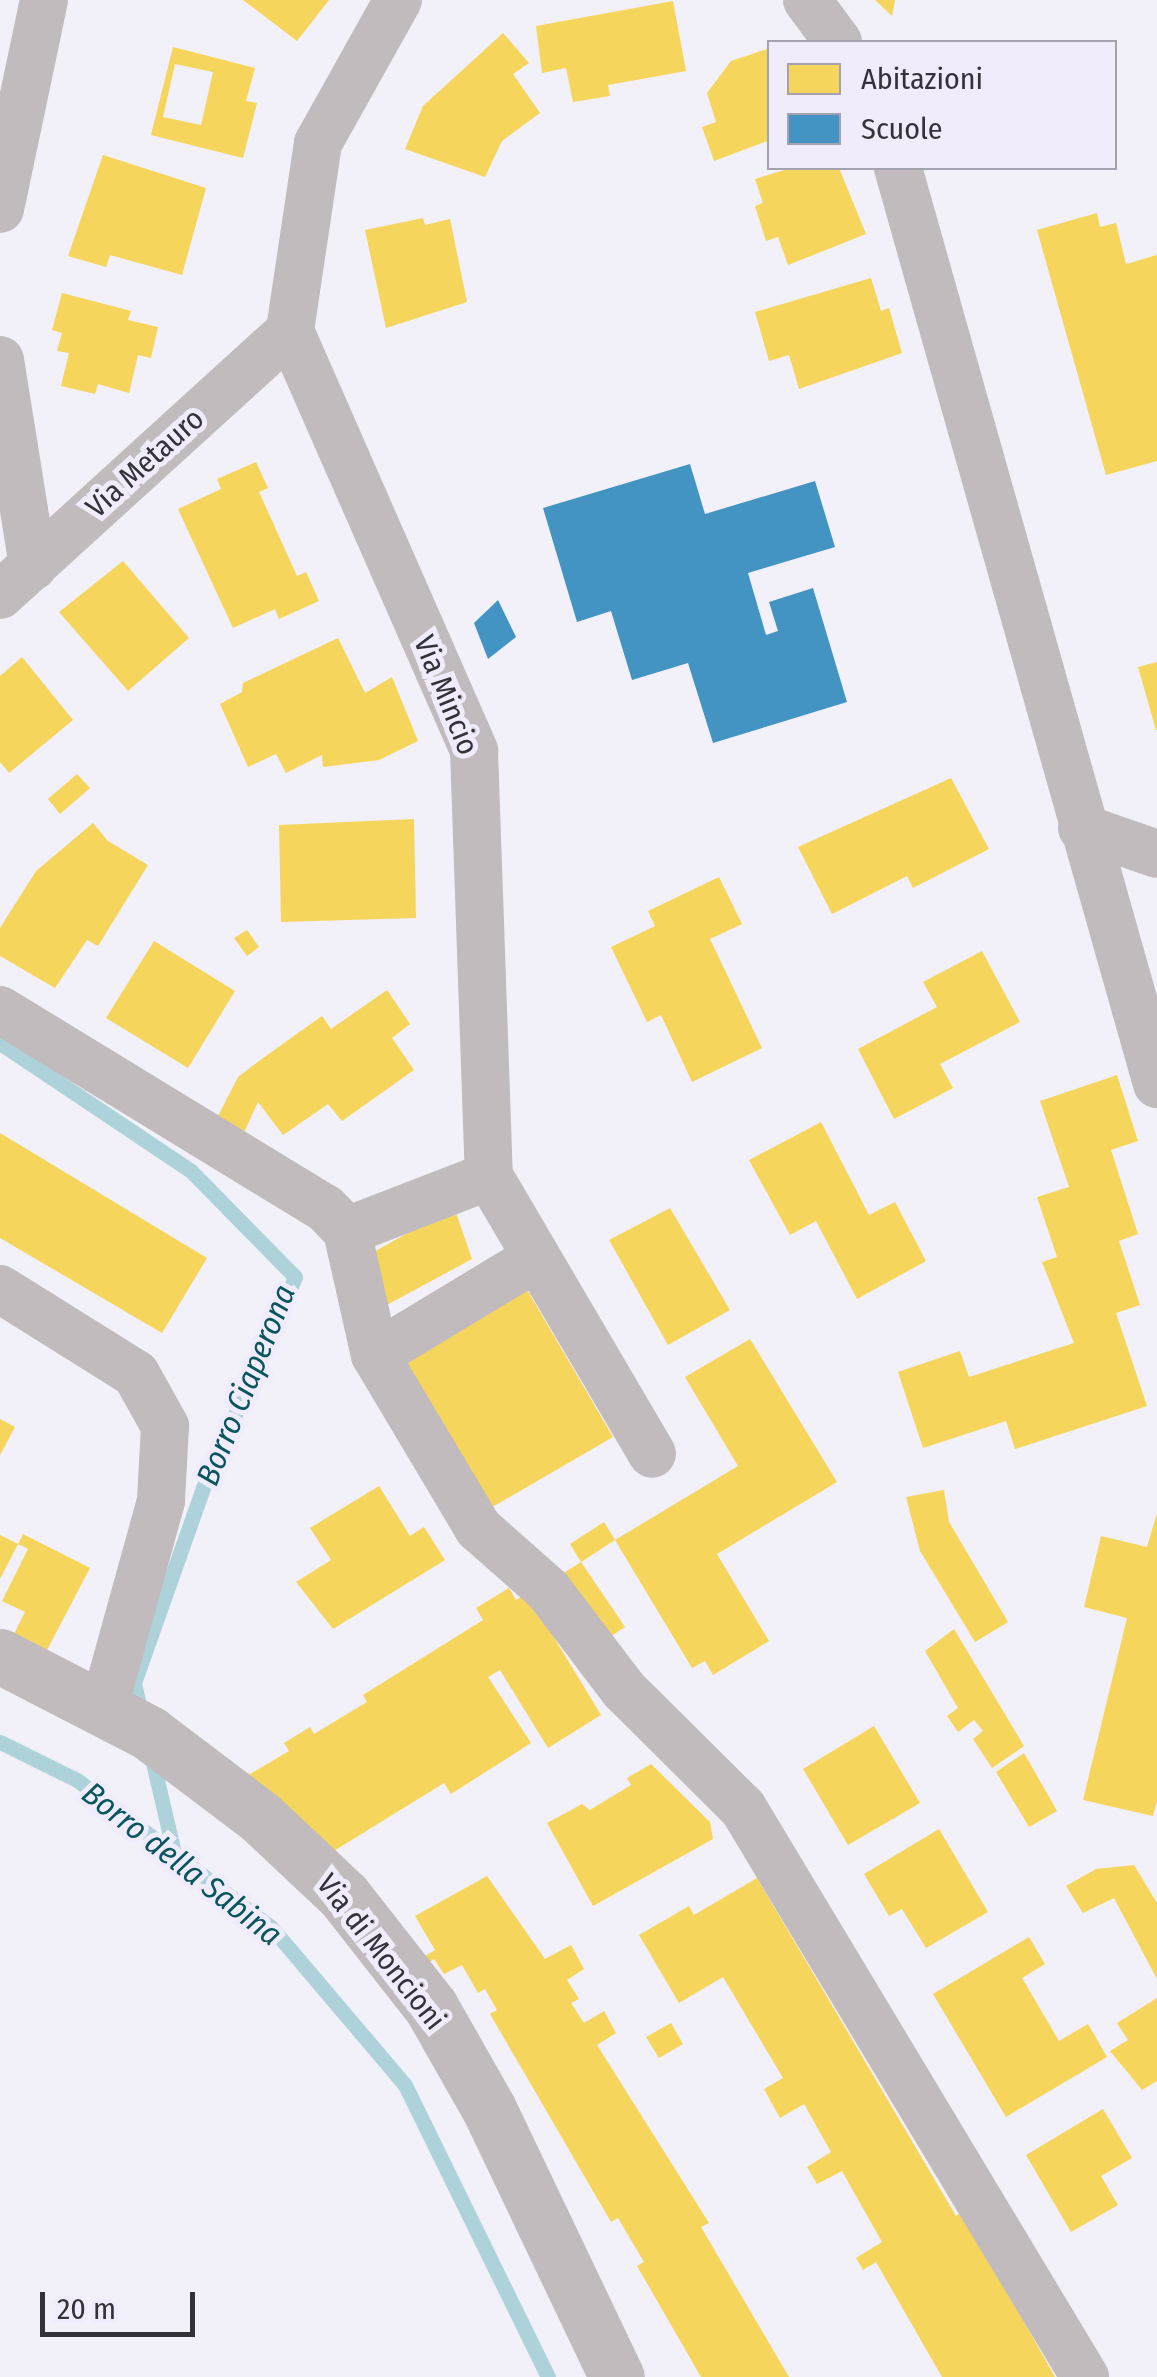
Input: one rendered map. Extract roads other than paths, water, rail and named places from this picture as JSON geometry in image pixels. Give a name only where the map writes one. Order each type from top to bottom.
[{"type":"street","points":[[0,210],[44,0]]},
{"type":"street","points":[[290,331],[318,143],[398,0]]},
{"type":"street","points":[[807,0],[837,40]]},
{"type":"street","points":[[899,170],[1157,1084]]},
{"type":"street","name":"Via Metauro","points":[[16,581],[290,331]]},
{"type":"street","name":"Via Mincio","points":[[290,331],[474,752],[489,1176],[652,1454]]},
{"type":"street","points":[[0,360],[16,581]]},
{"type":"street","points":[[1082,828],[1157,854]]},
{"type":"street","points":[[0,1010],[324,1208],[348,1231],[374,1355],[478,1528],[548,1590],[624,1690],[743,1808],[1085,2377]]},
{"type":"street","points":[[348,1231],[489,1176]]},
{"type":"street","points":[[374,1355],[536,1258]]},
{"type":"street","points":[[0,1289],[136,1374],[166,1426],[161,1501],[103,1710]]},
{"type":"street","name":"Via di Moncioni","points":[[0,1656],[148,1733],[260,1817],[344,1896],[420,1993],[490,2109],[616,2377]]},
{"type":"waterway","name":"Borro Ciaperona","points":[[0,1043],[191,1171],[295,1277],[203,1488],[134,1683],[141,1713]]},
{"type":"waterway","name":"Borro della Sabina","points":[[0,1742],[77,1780],[271,1927],[405,2085],[548,2377]]},
{"type":"waterway","name":"Borro Ciaperona","points":[[151,1754],[174,1853]]}]
